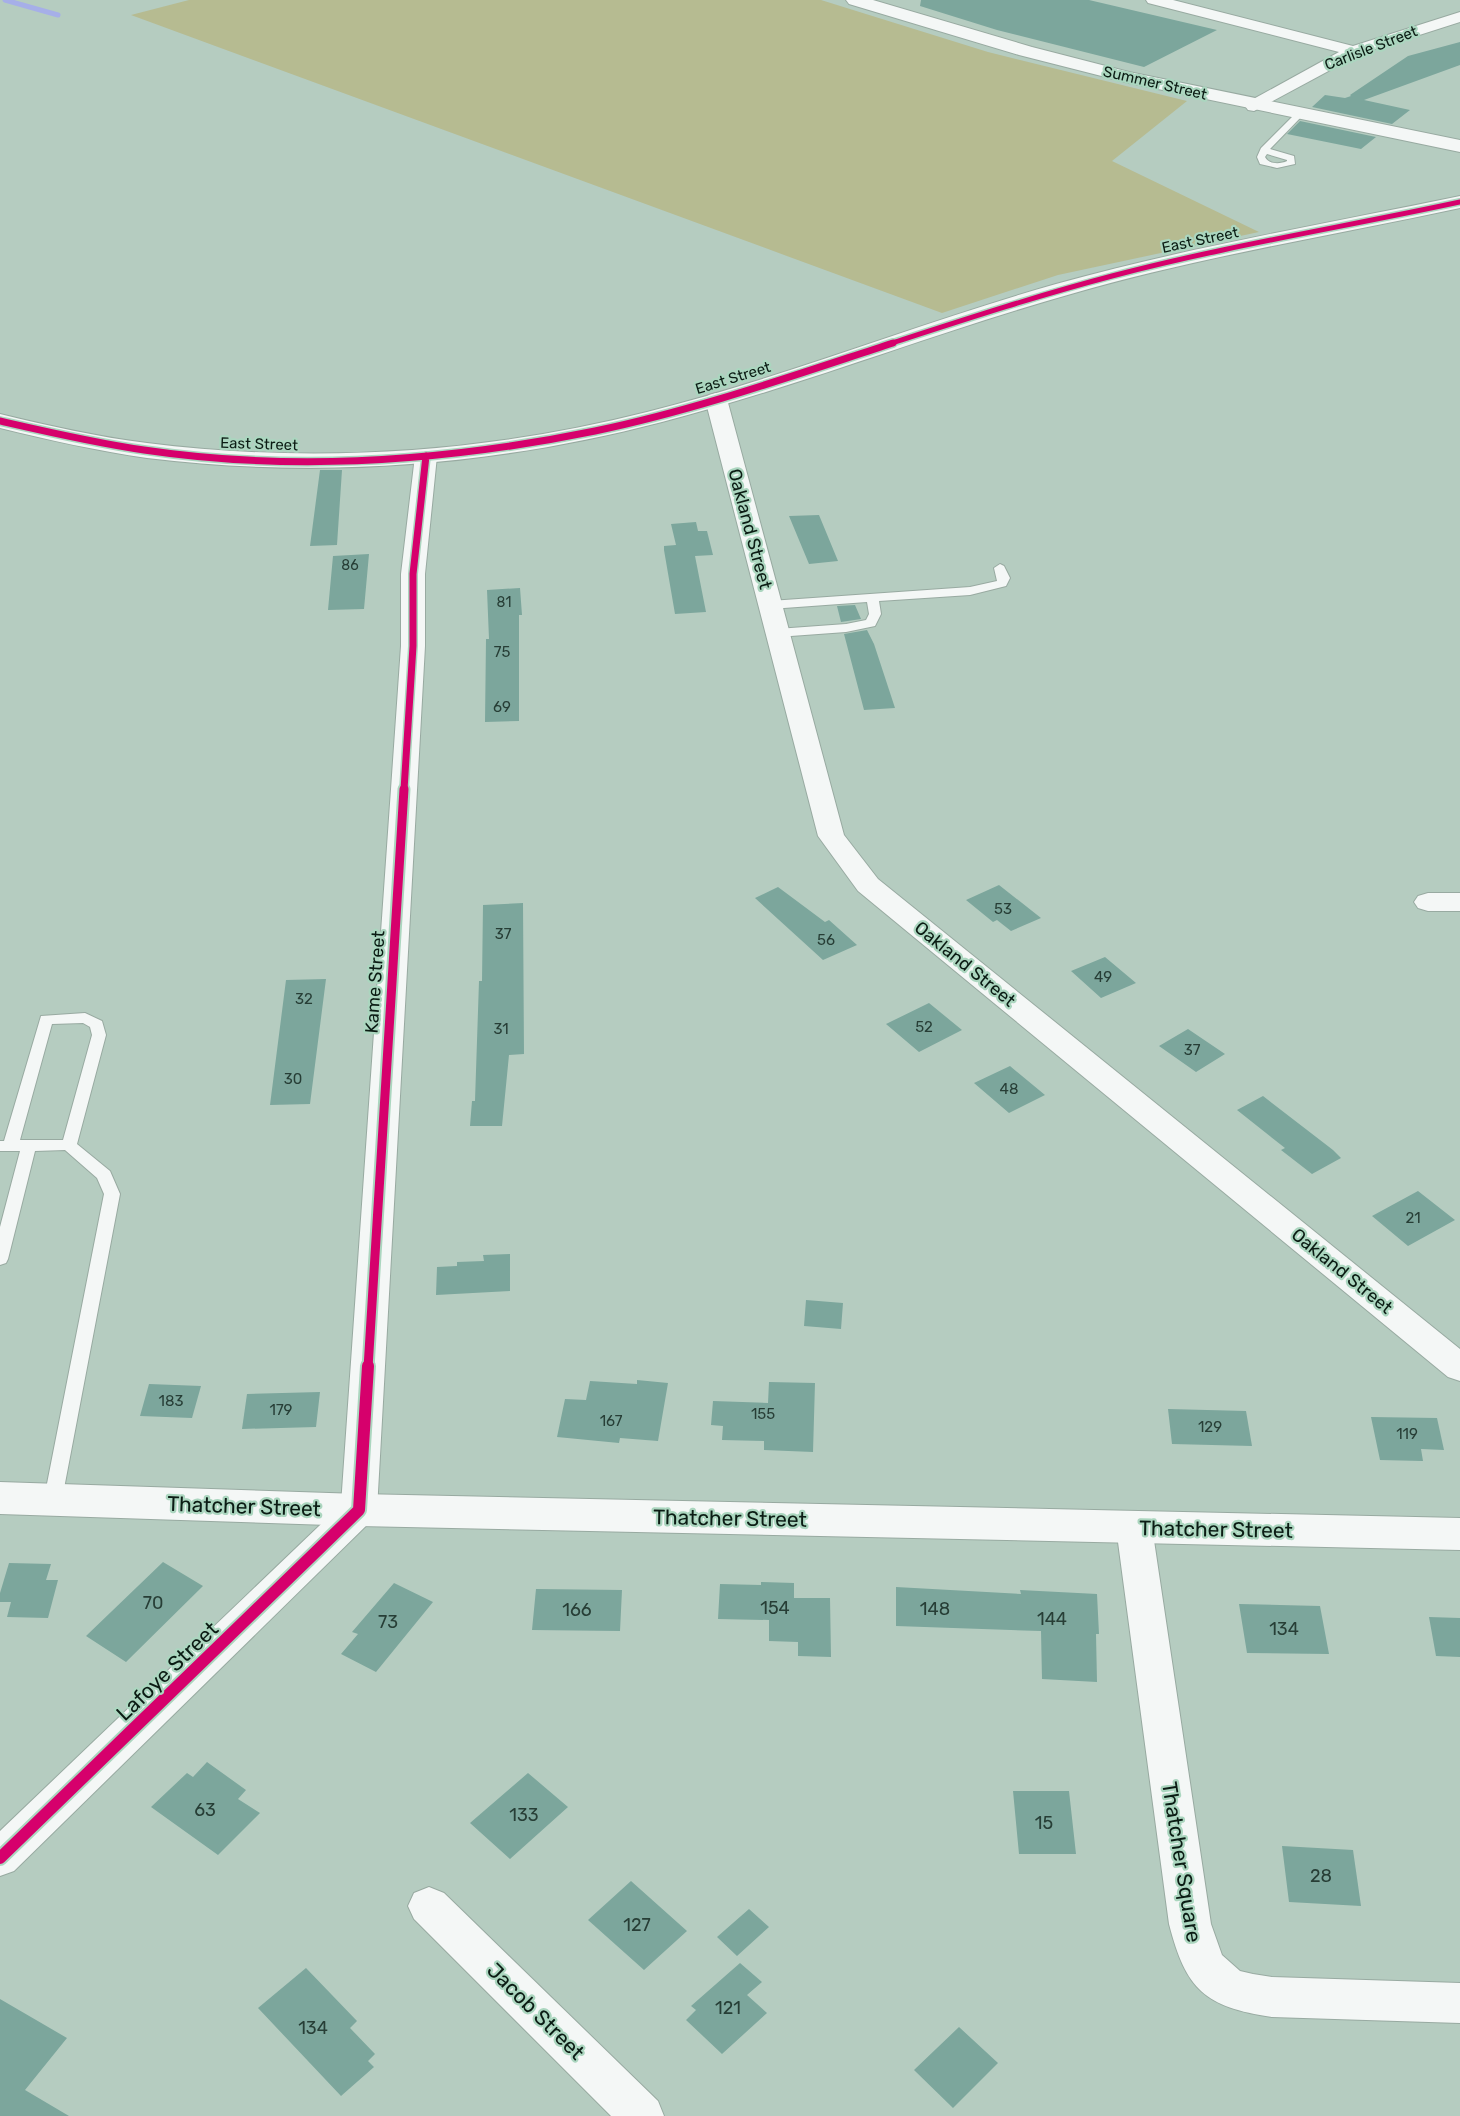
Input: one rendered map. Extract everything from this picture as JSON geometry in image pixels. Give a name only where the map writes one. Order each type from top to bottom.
[{"type":"street","name":"Summer Street","points":[[855,0],[1071,63],[1299,115],[1460,146]]},
{"type":"street","points":[[1154,0],[1354,51]]},
{"type":"street","name":"Carlisle Street","points":[[1254,105],[1354,51],[1458,7]]},
{"type":"street","name":"East Street","points":[[0,421],[56,436],[116,448],[262,460],[426,456],[552,440],[716,399],[958,321],[1101,279],[1217,251],[1460,202]]},
{"type":"street","name":"Oakland Street","points":[[716,399],[831,836],[868,885],[1460,1368]]},
{"type":"street","name":"Kame Street","points":[[359,1510],[413,646],[413,574],[426,456]]},
{"type":"street","points":[[1428,902],[1460,902]]},
{"type":"street","name":"Thatcher Street","points":[[0,1498],[359,1510],[1460,1534]]},
{"type":"street","name":"Lafoye Street","points":[[0,1858],[359,1510]]},
{"type":"street","name":"Thatcher Square","points":[[1134,1527],[1190,1924],[1197,1954],[1204,1968],[1230,1989],[1244,1994],[1272,1997],[1460,2002]]},
{"type":"street","name":"Jacob Street","points":[[429,1906],[642,2116]]},
{"type":"lane","points":[[1264,150],[1299,115]]},
{"type":"lane","points":[[770,605],[951,594],[1002,583],[1004,578],[1000,568]]},
{"type":"lane","points":[[777,633],[846,628],[871,623],[875,615],[873,599]]},
{"type":"lane","points":[[53,1499],[112,1194],[104,1174],[69,1145],[5,1146],[46,1019],[85,1018],[97,1024],[99,1035],[69,1145]]},
{"type":"lane","points":[[0,1259],[29,1145]]},
{"type":"green space","points":[[189,0],[821,0],[988,52],[1187,101],[1112,161],[1259,232],[1058,275],[942,313],[131,15]]},
{"type":"building","points":[[921,0],[1089,0],[1217,30],[1144,67],[997,30],[920,6]]},
{"type":"building","points":[[1460,42],[1460,65],[1364,100],[1410,110],[1392,124],[1312,107],[1325,95],[1345,98],[1351,96],[1408,56]]},
{"type":"building","points":[[1300,121],[1376,137],[1361,149],[1287,134]]},
{"type":"building","points":[[320,470],[342,470],[337,545],[310,546]]},
{"type":"building","points":[[819,515],[838,561],[809,564],[789,516]]},
{"type":"building","points":[[696,522],[698,531],[707,531],[713,555],[695,556],[706,612],[675,614],[664,546],[676,545],[671,524]]},
{"type":"building","points":[[369,554],[364,609],[328,610],[333,556]]},
{"type":"building","points":[[520,588],[522,615],[519,615],[519,721],[485,722],[486,639],[489,639],[487,590]]},
{"type":"building","points":[[855,605],[861,619],[841,622],[837,606]]},
{"type":"building","points":[[867,630],[874,644],[895,708],[864,710],[844,634]]},
{"type":"building","points":[[999,885],[1041,918],[1011,931],[997,920],[993,922],[966,900]]},
{"type":"building","points":[[778,887],[825,922],[829,920],[857,945],[823,960],[755,898]]},
{"type":"building","points":[[523,903],[524,1054],[509,1055],[502,1126],[470,1126],[472,1101],[475,1101],[479,981],[482,981],[483,905]]},
{"type":"building","points":[[1105,957],[1136,983],[1101,998],[1071,971]]},
{"type":"building","points":[[326,979],[310,1104],[270,1105],[286,980]]},
{"type":"building","points":[[929,1003],[962,1030],[919,1052],[886,1024]]},
{"type":"building","points":[[1188,1029],[1225,1054],[1196,1072],[1159,1046]]},
{"type":"building","points":[[1010,1066],[1045,1095],[1009,1113],[974,1083]]},
{"type":"building","points":[[1263,1096],[1341,1158],[1312,1174],[1281,1150],[1285,1148],[1237,1110]]},
{"type":"building","points":[[1418,1191],[1455,1220],[1408,1246],[1372,1216]]},
{"type":"building","points":[[510,1254],[510,1291],[436,1295],[437,1267],[457,1266],[457,1262],[484,1261],[483,1255]]},
{"type":"building","points":[[806,1300],[843,1303],[841,1329],[804,1326]]},
{"type":"building","points":[[637,1380],[668,1383],[658,1441],[620,1438],[619,1443],[557,1437],[565,1399],[586,1400],[590,1381],[637,1384]]},
{"type":"building","points":[[769,1382],[815,1383],[813,1452],[764,1450],[764,1441],[722,1440],[723,1426],[711,1425],[713,1401],[768,1403]]},
{"type":"building","points":[[149,1384],[201,1386],[192,1418],[140,1416]]},
{"type":"building","points":[[320,1392],[316,1427],[242,1429],[247,1394]]},
{"type":"building","points":[[1168,1409],[1246,1411],[1252,1446],[1172,1444]]},
{"type":"building","points":[[1371,1417],[1437,1418],[1444,1450],[1421,1449],[1423,1461],[1380,1460]]},
{"type":"building","points":[[163,1562],[203,1586],[126,1662],[86,1636]]},
{"type":"building","points":[[9,1563],[51,1564],[46,1580],[58,1580],[48,1618],[7,1617],[11,1602],[0,1602],[0,1593]]},
{"type":"building","points":[[761,1582],[794,1583],[794,1598],[830,1598],[831,1657],[798,1656],[798,1642],[769,1641],[769,1620],[718,1619],[720,1584],[761,1585]]},
{"type":"building","points":[[394,1583],[433,1602],[376,1672],[341,1654],[358,1634],[352,1632]]},
{"type":"building","points":[[896,1587],[1021,1594],[1020,1590],[1097,1594],[1099,1634],[1096,1634],[1097,1682],[1042,1679],[1041,1631],[896,1626]]},
{"type":"building","points":[[536,1589],[622,1590],[620,1631],[532,1630]]},
{"type":"building","points":[[1239,1604],[1320,1606],[1329,1654],[1247,1653]]},
{"type":"building","points":[[1429,1617],[1460,1618],[1460,1657],[1436,1656]]},
{"type":"building","points":[[207,1762],[246,1790],[238,1799],[260,1813],[218,1855],[151,1807],[187,1773],[193,1777]]},
{"type":"building","points":[[528,1773],[568,1807],[510,1859],[470,1823]]},
{"type":"building","points":[[1013,1791],[1069,1791],[1076,1854],[1019,1854]]},
{"type":"building","points":[[1282,1846],[1353,1850],[1361,1906],[1289,1902]]},
{"type":"building","points":[[631,1881],[687,1931],[644,1970],[588,1920]]},
{"type":"building","points":[[749,1909],[769,1927],[737,1956],[717,1937]]},
{"type":"building","points":[[740,1963],[762,1982],[747,1995],[767,2013],[722,2054],[686,2020],[696,2010],[691,2006]]},
{"type":"building","points":[[306,1968],[357,2021],[350,2028],[375,2054],[368,2061],[374,2067],[341,2096],[258,2008]]},
{"type":"building","points":[[0,1999],[67,2038],[25,2090],[69,2116],[0,2116]]},
{"type":"building","points":[[959,2027],[998,2063],[953,2108],[914,2070]]},
{"type":"waterway","points":[[5,0],[58,15]]},
{"type":"cycle path","points":[[0,421],[72,438],[145,450],[221,458],[297,461],[373,460],[449,454],[524,444],[596,431],[655,417],[773,383],[1005,307],[1113,276],[1212,253],[1460,202]]},
{"type":"cycle path","points":[[0,1858],[359,1510],[413,646],[413,574],[426,456]]}]
